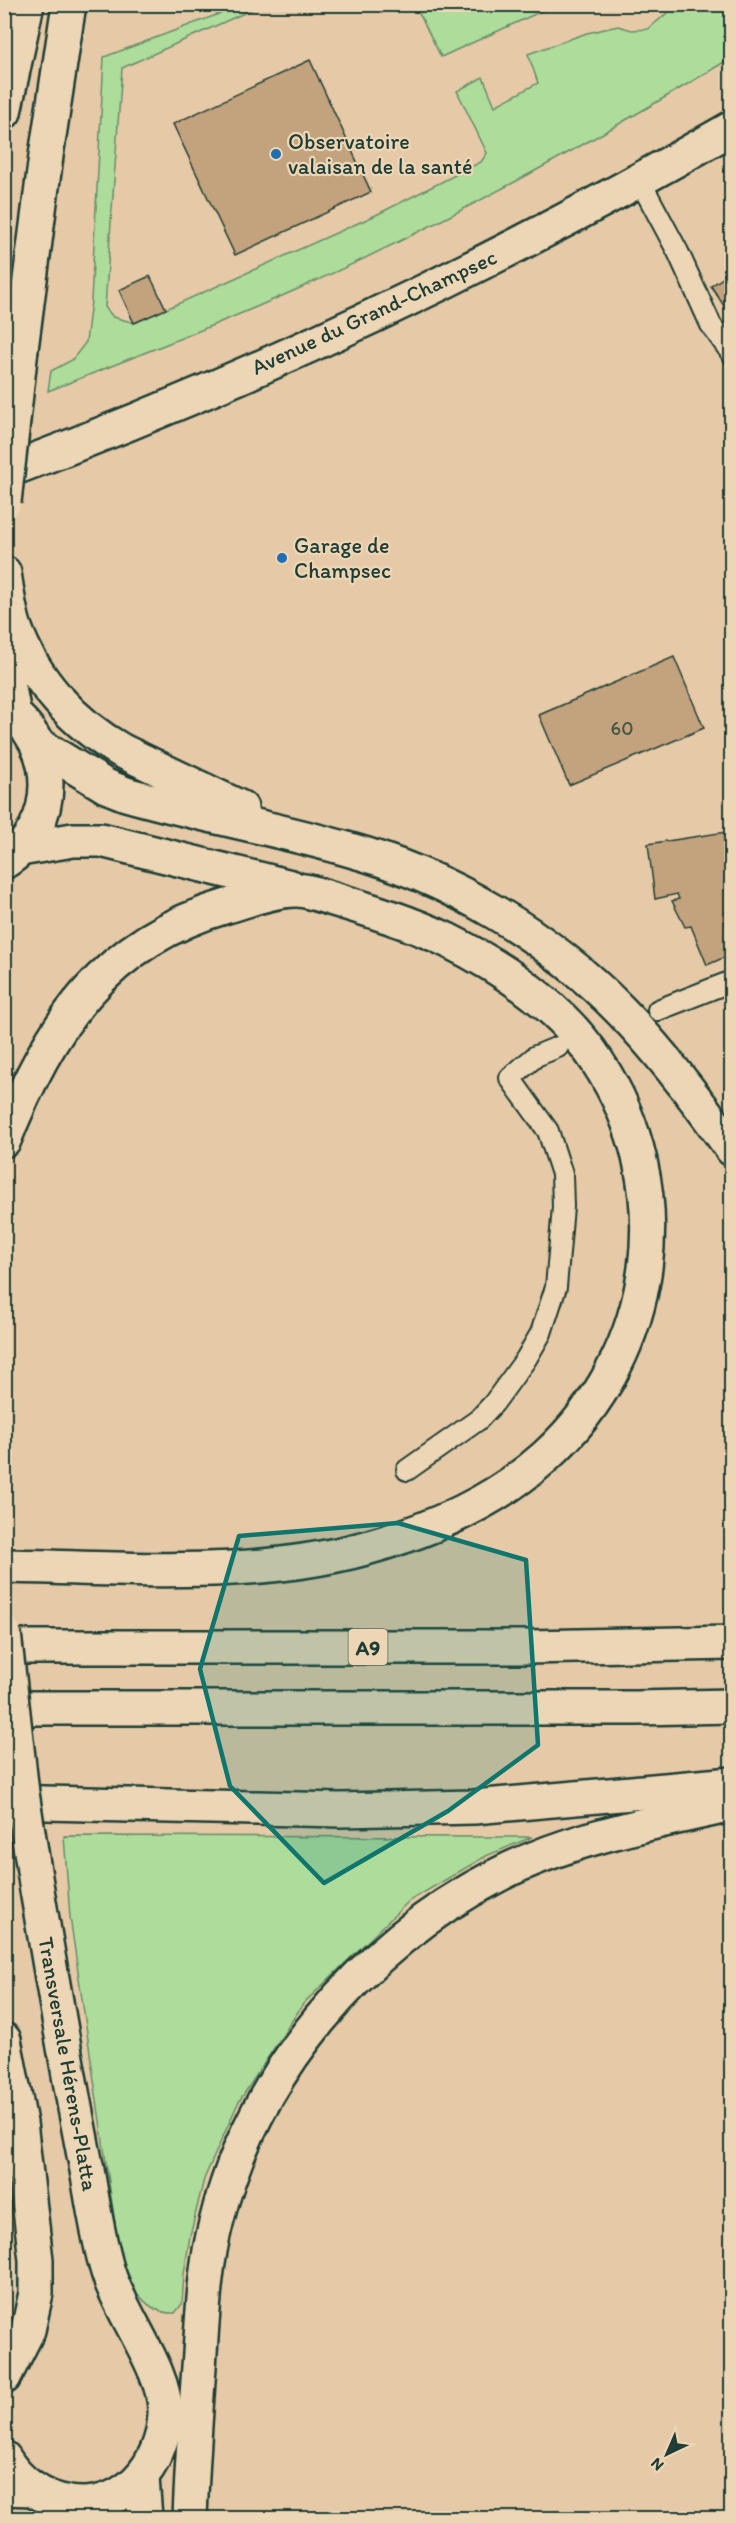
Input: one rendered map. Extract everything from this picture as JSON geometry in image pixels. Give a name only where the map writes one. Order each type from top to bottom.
[{"type":"main road","points":[[4,112],[27,4]]},
{"type":"main road","points":[[4,502],[46,156],[69,4]]},
{"type":"main road","name":"Avenue du Grand-Champsec","points":[[4,472],[92,440],[401,304],[640,181],[732,128]]},
{"type":"main road","points":[[6,582],[15,627],[33,664],[61,703],[75,718],[106,742],[141,761],[305,838]]},
{"type":"main road","points":[[4,662],[9,711],[26,726],[39,745],[47,777],[46,793],[35,829],[12,855]]},
{"type":"main road","points":[[39,745],[96,781],[126,794],[348,849],[399,866],[442,885],[508,921],[579,972],[622,1012],[698,1101],[732,1149]]},
{"type":"main road","points":[[4,1566],[172,1569],[278,1564],[351,1552],[444,1521],[501,1491],[545,1457],[588,1411],[606,1385],[631,1333],[642,1290],[648,1250],[646,1192],[630,1129],[598,1062],[564,1020],[511,977],[485,961],[409,923],[298,889],[101,840],[73,840],[12,855]]},
{"type":"main road","points":[[4,1140],[44,1052],[97,982],[126,955],[151,937],[184,921],[244,901],[298,889]]},
{"type":"main road","name":"Transversale Hérens-Platta","points":[[4,1633],[22,1793],[37,1890],[73,2103],[107,2270],[115,2295],[155,2373],[163,2396],[165,2412],[160,2444],[142,2478],[127,2491],[112,2498],[88,2503],[42,2499],[20,2480],[4,2458]]},
{"type":"main road","name":"A9","points":[[4,1647],[503,1647],[732,1643]]},
{"type":"main road","points":[[4,1708],[732,1706]]},
{"type":"main road","points":[[4,1802],[340,1810],[474,1807],[732,1784]]},
{"type":"main road","points":[[190,2518],[204,2288],[216,2222],[236,2160],[255,2118],[289,2060],[308,2035],[355,1981],[384,1953],[441,1909],[496,1876],[584,1841],[732,1805]]},
{"type":"main road","points":[[4,2040],[20,2123],[36,2260],[36,2293],[33,2314],[21,2345],[4,2377]]},
{"type":"main road","points":[[142,2478],[145,2518]]},
{"type":"lane","points":[[640,181],[678,252],[711,325],[732,354]]},
{"type":"lane","points":[[658,1010],[732,981]]},
{"type":"lane","points":[[408,1470],[478,1420],[494,1403],[526,1359],[550,1311],[560,1262],[562,1174],[548,1131],[510,1078],[536,1056],[558,1047]]},
{"type":"highlighted area","points":[[398,1523],[526,1560],[538,1745],[448,1811],[324,1883],[230,1786],[200,1669],[239,1536]]},
{"type":"green space","points":[[243,5],[262,5],[122,68],[105,307],[113,317],[135,323],[376,215],[481,162],[487,153],[457,91],[483,77],[495,106],[538,83],[528,54],[587,33],[618,26],[632,30],[648,29],[672,9],[682,5],[731,5],[731,58],[519,180],[356,263],[269,302],[48,391],[51,371],[72,360],[86,342],[91,301],[104,57]]},
{"type":"green space","points":[[415,5],[555,5],[441,57]]},
{"type":"green space","points":[[64,1836],[532,1837],[486,1856],[409,1901],[303,2004],[238,2103],[204,2179],[190,2236],[182,2304],[175,2313],[156,2309],[141,2298],[121,2264],[70,1917]]},
{"type":"building","points":[[310,60],[371,192],[235,255],[173,124]]},
{"type":"building","points":[[732,272],[732,301],[724,306],[711,286]]},
{"type":"building","points":[[150,276],[166,309],[134,323],[119,290]]},
{"type":"building","points":[[674,657],[704,728],[569,785],[539,715]]},
{"type":"building","points":[[732,831],[732,954],[707,965],[691,926],[685,927],[672,901],[679,899],[677,894],[655,899],[648,844]]},
{"type":"place","name":"Observatoire valaisan de la santé","points":[[276,154]]},
{"type":"place","name":"Garage de Champsec","points":[[282,558]]}]
